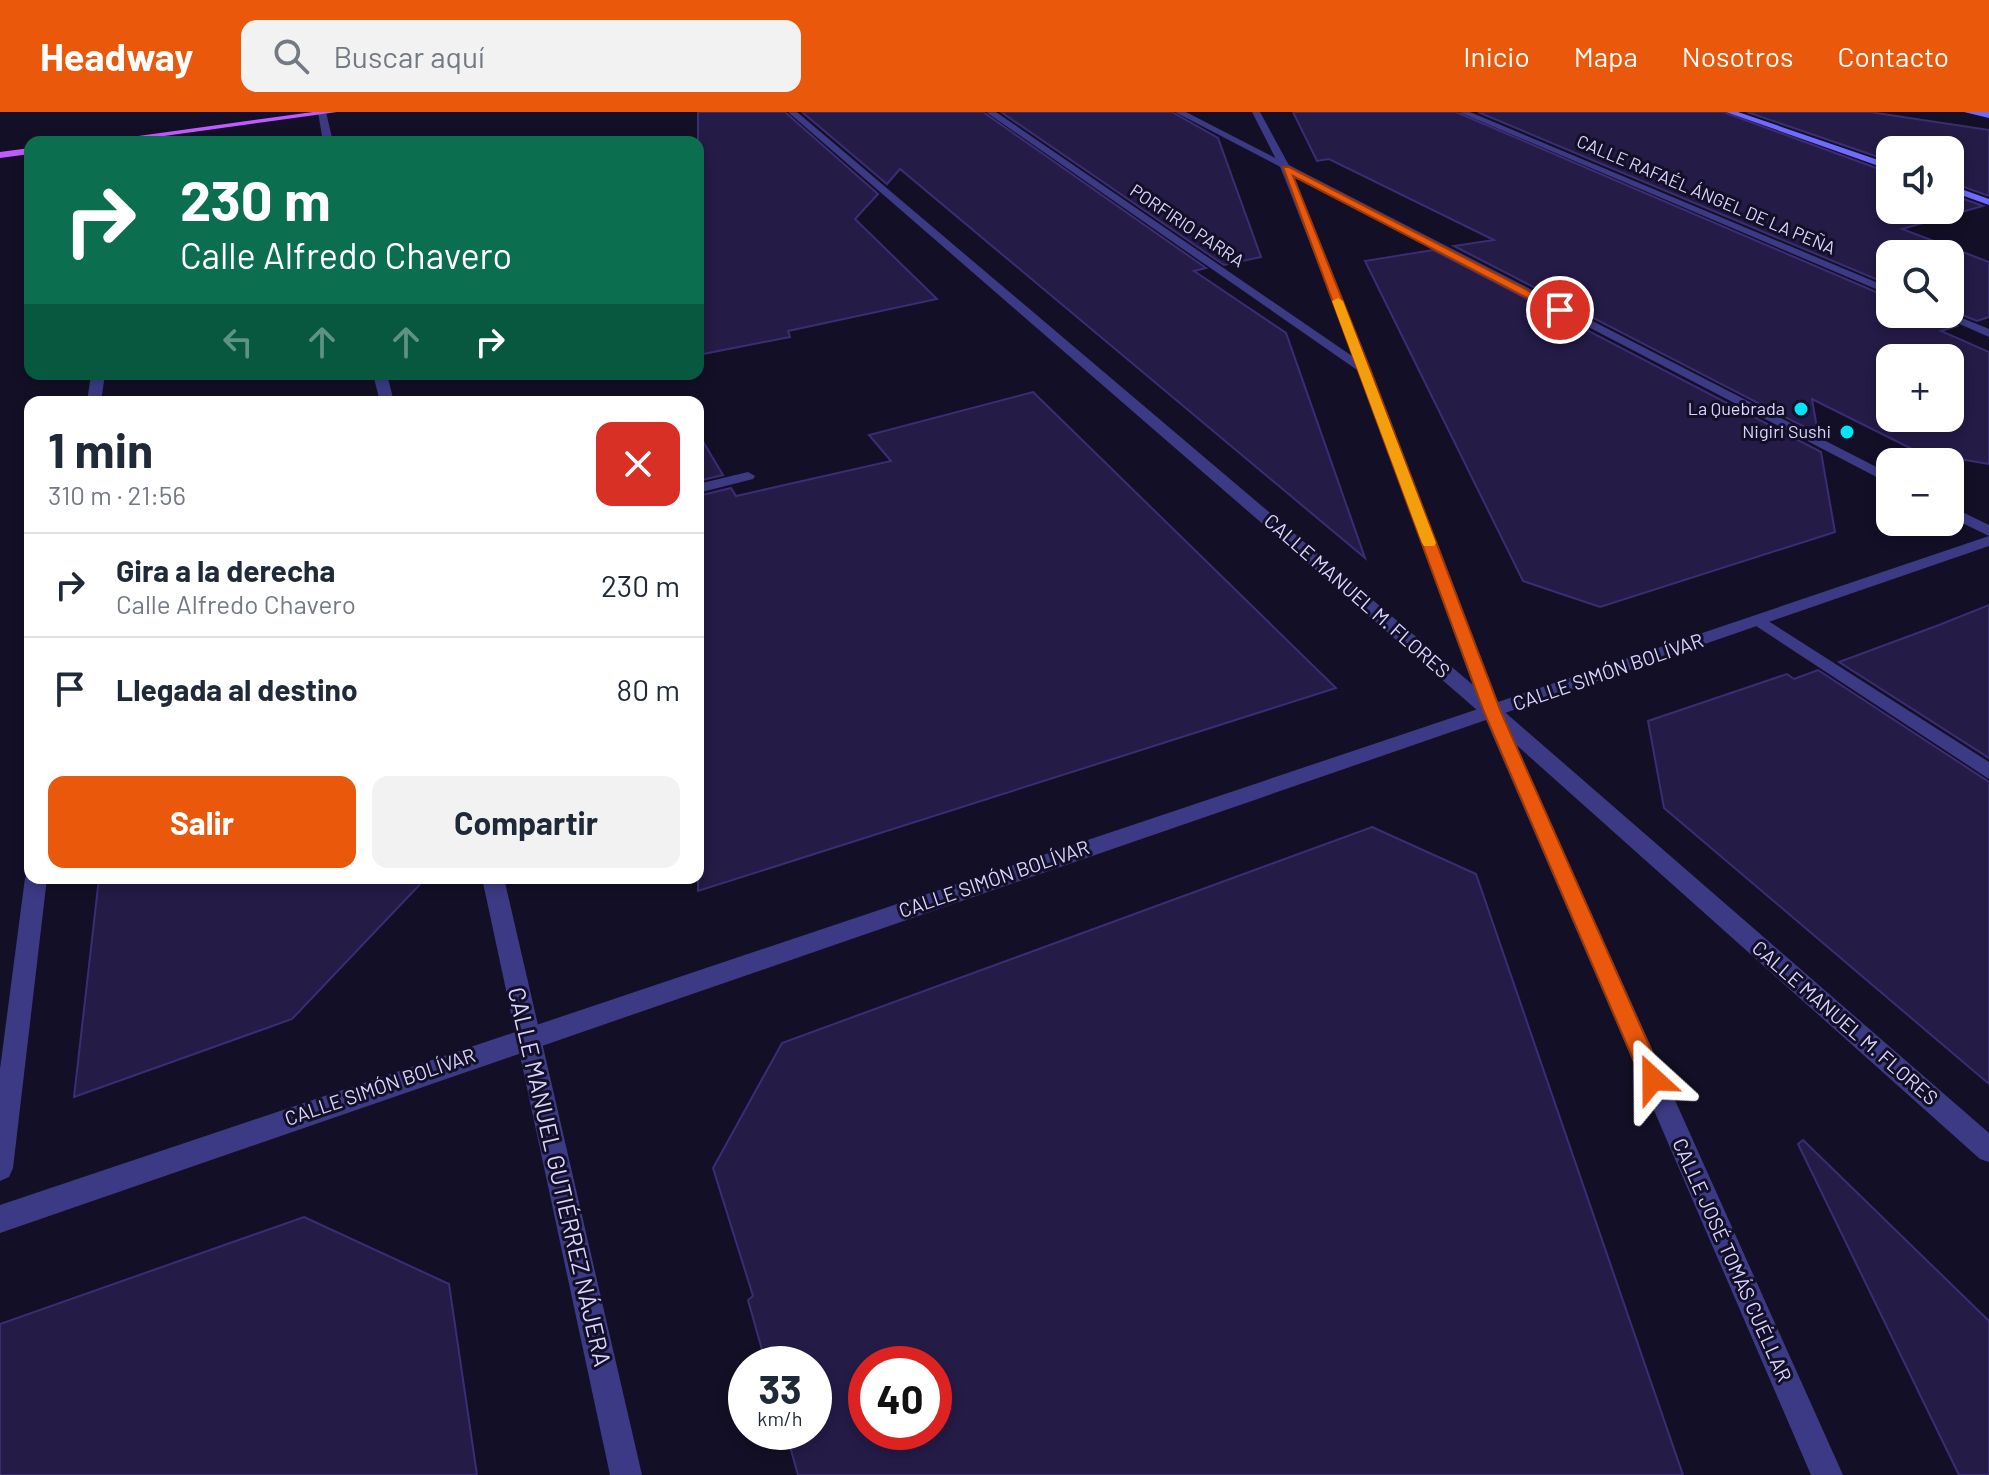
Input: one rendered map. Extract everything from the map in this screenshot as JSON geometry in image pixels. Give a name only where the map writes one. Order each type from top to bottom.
[{"type":"main road","points":[[155,136],[326,112]]},
{"type":"main road","points":[[1730,112],[1876,162]]},
{"type":"main road","points":[[1969,112],[1989,115]]},
{"type":"main road","points":[[0,155],[24,152]]},
{"type":"main road","points":[[1964,193],[1989,202]]},
{"type":"street","points":[[326,112],[328,136]]},
{"type":"street","name":"CALLE MANUEL M. FLORES","points":[[792,112],[1492,712],[1989,1150]]},
{"type":"street","name":"PORFIRIO PARRA","points":[[990,112],[1365,369]]},
{"type":"street","points":[[1179,112],[1876,473]]},
{"type":"street","name":"CALLE JOSÉ TOMÁS CUÉLLAR","points":[[1256,112],[1286,169],[1365,369],[1492,712],[1827,1475]]},
{"type":"street","name":"CALLE RAFAÉL ÁNGEL DE LA PEÑA","points":[[1463,112],[1876,286]]},
{"type":"street","points":[[1964,323],[1989,333]]},
{"type":"street","points":[[704,487],[748,476]]},
{"type":"street","points":[[1964,518],[1989,531]]},
{"type":"street","name":"CALLE SIMÓN BOLÍVAR","points":[[0,1219],[528,1036],[1492,712],[1989,541]]},
{"type":"street","points":[[1759,620],[1989,772]]},
{"type":"street","points":[[0,1168],[35,884]]},
{"type":"street","name":"CALLE MANUEL GUTIÉRREZ NÁJERA","points":[[494,884],[626,1475]]},
{"type":"building","points":[[698,112],[785,112],[878,194],[855,219],[937,299],[788,331],[790,337],[704,354],[704,136],[698,136]]},
{"type":"building","points":[[802,112],[983,112],[1206,268],[1194,271],[1286,333],[1365,558],[900,169],[887,184]]},
{"type":"building","points":[[1001,112],[1172,112],[1218,138],[1261,257],[1224,265]]},
{"type":"building","points":[[1293,112],[1456,112],[1876,292],[1876,328],[1951,328],[1941,331],[1989,352],[1989,464],[1964,460],[1964,448],[1910,448],[1878,432],[1964,432],[1964,344],[1876,344],[1876,431],[1812,399],[1818,434],[1454,246],[1494,240],[1329,159],[1317,161]]},
{"type":"building","points":[[1478,112],[1723,112],[1876,168],[1876,224],[1920,224],[1902,229],[1931,240],[1876,240],[1876,279]]},
{"type":"building","points":[[1747,112],[1870,112],[1989,130],[1989,196],[1964,187],[1964,136],[1876,136],[1876,156]]},
{"type":"building","points":[[1964,199],[1983,206],[1964,211]]},
{"type":"building","points":[[1433,250],[1821,452],[1835,532],[1600,607],[1523,581],[1365,261]]},
{"type":"building","points":[[1964,253],[1989,262],[1989,317],[1977,321],[1964,316]]},
{"type":"building","points":[[1033,392],[1336,688],[698,891],[698,884],[704,884],[704,495],[731,488],[736,496],[891,461],[869,435]]},
{"type":"building","points":[[704,443],[723,475],[704,480]]},
{"type":"building","points":[[1989,605],[1989,758],[1839,662],[1939,625]]},
{"type":"building","points":[[1818,670],[1989,782],[1989,1084],[1664,808],[1648,721],[1787,674],[1794,679]]},
{"type":"building","points":[[1372,827],[1476,874],[1683,1475],[798,1475],[791,1450],[832,1450],[832,1346],[761,1346],[748,1300],[753,1296],[713,1168],[782,1043]]},
{"type":"building","points":[[98,884],[420,884],[292,1019],[74,1097]]},
{"type":"building","points":[[1803,1140],[1989,1321],[1989,1475],[1959,1475],[1798,1144]]},
{"type":"building","points":[[304,1217],[449,1284],[477,1475],[0,1475],[0,1324]]},
{"type":"slow traffic","points":[[1338,301],[1429,543]]},
{"type":"place","name":"La Quebrada","points":[[1801,409]]},
{"type":"place","name":"Nigiri Sushi","points":[[1847,432]]},
{"type":"route","points":[[1560,310],[1286,169],[1365,369],[1492,712],[1653,1079]]}]
